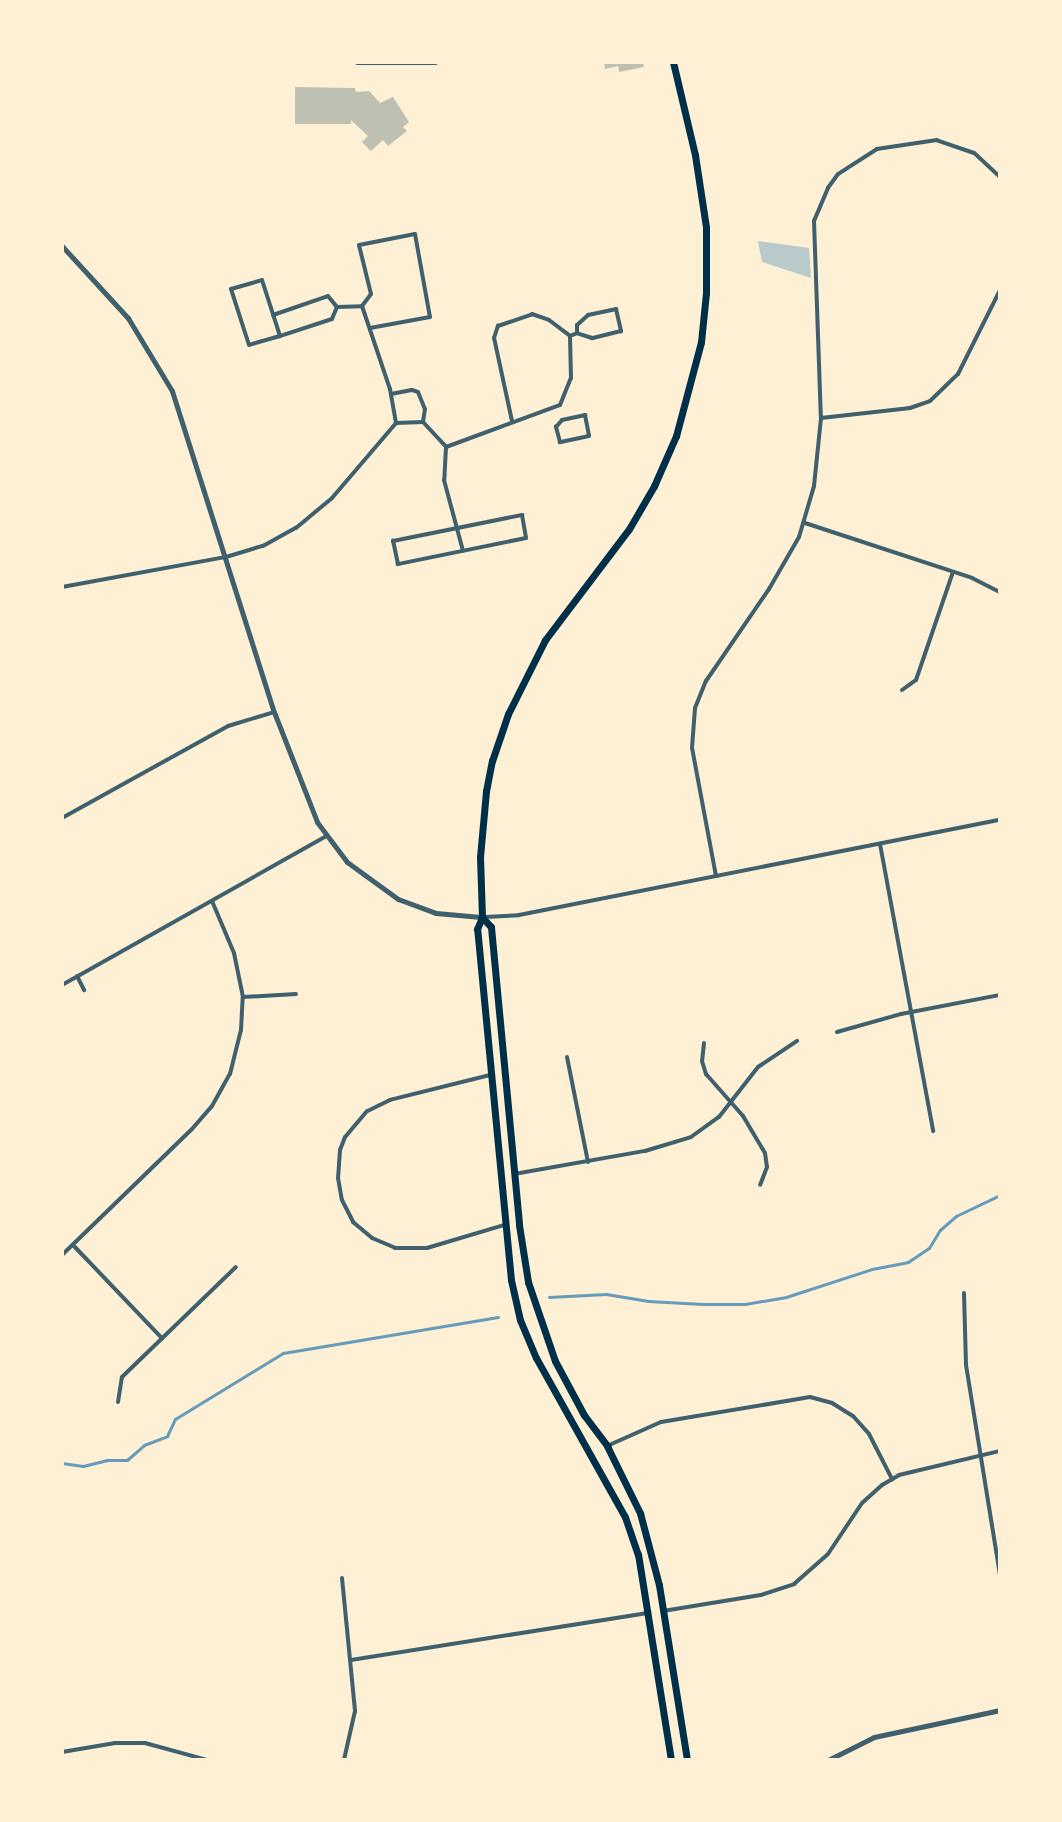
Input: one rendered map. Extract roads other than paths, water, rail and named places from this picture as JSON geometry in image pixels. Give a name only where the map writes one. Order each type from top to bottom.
[{"type":"main road","points":[[671,1760],[649,1613],[638,1555],[625,1517],[536,1358],[520,1320],[504,1225],[477,929],[482,917],[480,857],[486,791],[492,761],[508,714],[545,640],[621,541],[654,486],[676,436],[701,342],[706,293],[706,227],[695,155],[673,62]]},
{"type":"main road","points":[[482,917],[491,927],[521,1240],[542,1329],[565,1382],[607,1446],[640,1513],[663,1611],[687,1760]]},
{"type":"street","points":[[357,62],[435,62]]},
{"type":"street","points":[[716,876],[692,748],[695,708],[706,681],[790,555],[805,523],[817,469],[821,418],[814,235],[816,214],[838,174],[863,155],[930,140],[951,143],[974,153],[1000,177]]},
{"type":"street","points":[[370,328],[430,317],[415,234],[359,245],[372,287],[362,306],[391,394],[396,423]]},
{"type":"street","points":[[62,246],[128,318],[155,358],[181,415],[294,773],[326,836],[360,873],[398,899],[436,913],[482,917],[519,915],[1000,820]]},
{"type":"street","points":[[280,336],[262,280],[231,289],[249,345],[280,336],[332,319],[337,307]]},
{"type":"street","points":[[821,418],[910,408],[930,401],[958,374],[1000,290]]},
{"type":"street","points":[[273,315],[328,296],[337,307]]},
{"type":"street","points":[[337,307],[362,306]]},
{"type":"street","points":[[570,336],[577,333],[592,338],[621,331],[616,309],[588,315],[577,325],[577,333]]},
{"type":"street","points":[[512,421],[494,338],[498,326],[532,314],[549,320],[570,336]]},
{"type":"street","points":[[446,447],[512,421],[555,409],[564,399],[571,378],[570,336]]},
{"type":"street","points":[[391,394],[412,390],[418,392],[425,409],[423,422]]},
{"type":"street","points":[[555,409],[562,420]]},
{"type":"street","points":[[585,415],[589,436],[560,442],[556,427],[562,420],[585,415]]},
{"type":"street","points":[[62,587],[226,557],[263,546],[304,522],[332,498],[396,423],[423,422],[446,447],[444,480],[463,551]]},
{"type":"street","points":[[522,515],[526,538],[463,551],[398,564],[393,541],[522,515]]},
{"type":"street","points":[[805,523],[953,572],[1000,592]]},
{"type":"street","points":[[902,690],[916,680],[953,572]]},
{"type":"street","points":[[62,818],[228,726],[274,712]]},
{"type":"street","points":[[62,985],[326,836]]},
{"type":"street","points":[[880,844],[933,1131]]},
{"type":"street","points":[[62,1255],[212,1106],[236,1054],[243,997],[234,953],[212,901]]},
{"type":"street","points":[[77,976],[84,990]]},
{"type":"street","points":[[243,997],[296,994]]},
{"type":"street","points":[[837,1032],[912,1012],[1000,995]]},
{"type":"street","points":[[514,1174],[678,1142],[700,1132],[731,1103],[758,1067],[797,1041]]},
{"type":"street","points":[[704,1043],[702,1061],[706,1074],[731,1103],[765,1153],[767,1167],[760,1185]]},
{"type":"street","points":[[567,1057],[588,1162]]},
{"type":"street","points":[[490,1075],[390,1100],[367,1111],[345,1137],[340,1150],[338,1178],[342,1200],[353,1222],[372,1238],[395,1248],[427,1248],[504,1225]]},
{"type":"street","points":[[73,1245],[162,1338]]},
{"type":"street","points":[[118,1402],[122,1377],[236,1267]]},
{"type":"street","points":[[964,1293],[966,1365],[1000,1575]]},
{"type":"street","points":[[607,1446],[661,1422],[810,1397],[832,1403],[853,1416],[869,1434],[892,1479]]},
{"type":"street","points":[[663,1611],[761,1595],[794,1584],[828,1554],[862,1503],[892,1479],[1000,1451]]},
{"type":"street","points":[[342,1578],[355,1711],[344,1760]]},
{"type":"street","points":[[351,1660],[649,1613]]},
{"type":"street","points":[[828,1760],[874,1737],[1000,1710]]},
{"type":"street","points":[[62,1752],[115,1743],[145,1743],[173,1748],[207,1760]]},
{"type":"waterway","points":[[549,1297],[606,1294],[648,1301],[703,1304],[745,1304],[786,1297],[872,1269],[908,1262],[929,1248],[940,1230],[956,1216],[1000,1195]]},
{"type":"waterway","points":[[62,1463],[83,1466],[107,1460],[127,1460],[144,1445],[167,1436],[175,1419],[283,1353],[498,1317]]}]
